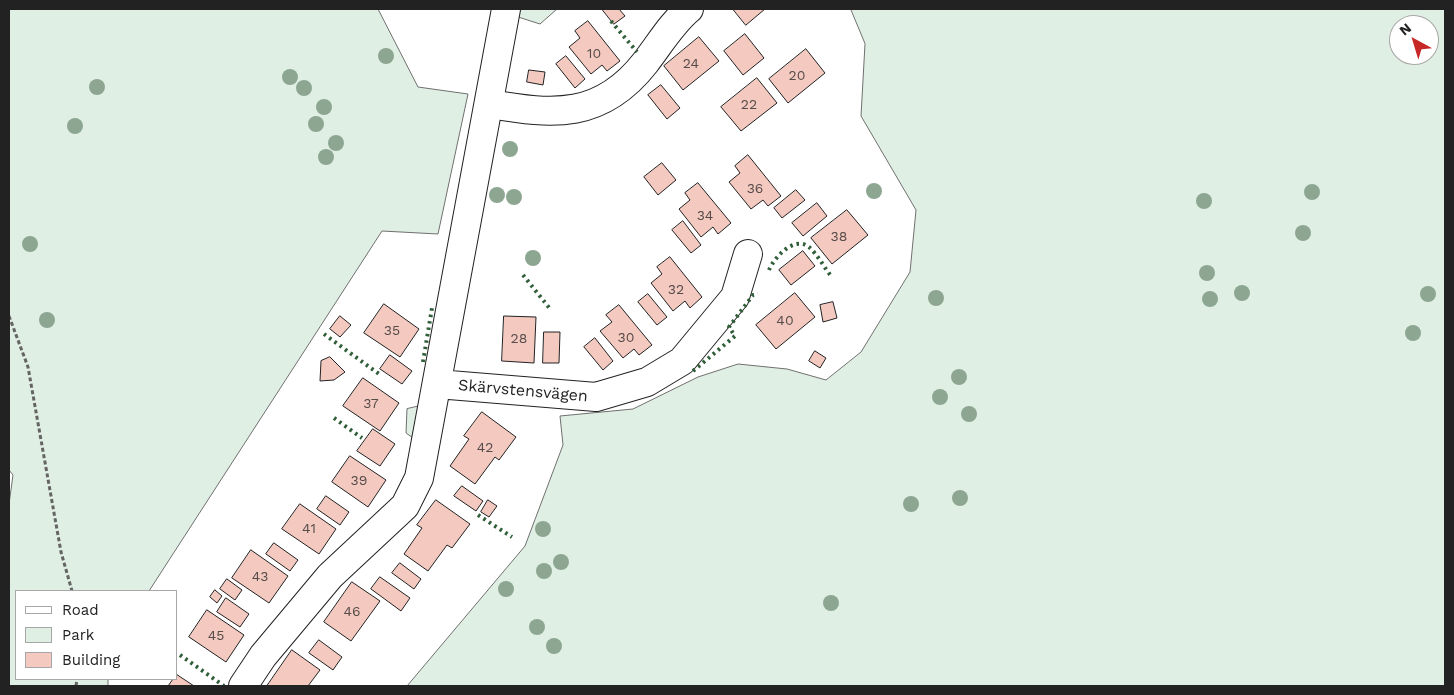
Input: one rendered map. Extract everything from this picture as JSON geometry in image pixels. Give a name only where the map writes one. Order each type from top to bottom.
[{"type":"street","name":"Skärvstensvägen","points":[[243,686],[264,656],[330,576],[405,506],[419,478],[490,104],[506,9]]},
{"type":"street","points":[[490,104],[532,111],[557,112],[581,109],[605,99],[628,84],[689,9]]},
{"type":"street","name":"Skärvstensvägen","points":[[437,384],[596,397],[647,382],[682,361],[735,297],[748,254]]},
{"type":"path","points":[[9,316],[28,367],[61,552],[72,590]]},
{"type":"green space","points":[[9,9],[378,9],[418,87],[468,94],[438,234],[382,231],[150,590],[15,590],[15,680],[108,680],[108,686],[9,686],[9,504],[13,475],[9,470]]},
{"type":"green space","points":[[519,9],[557,9],[540,24],[515,16]]},
{"type":"green space","points":[[851,9],[1445,9],[1445,686],[407,686],[525,546],[563,445],[560,416],[633,409],[698,377],[738,364],[787,369],[826,380],[861,352],[910,272],[916,210],[861,116],[865,44]]},
{"type":"green space","points":[[420,406],[416,440],[406,433],[407,409]]},
{"type":"building","points":[[602,9],[619,9],[625,16],[614,24]]},
{"type":"building","points":[[733,9],[765,9],[746,25]]},
{"type":"building","points":[[588,21],[620,61],[607,71],[602,65],[591,74],[569,47],[580,38],[575,31]]},
{"type":"building","points":[[745,34],[764,58],[743,75],[724,51]]},
{"type":"building","points":[[699,37],[719,61],[683,90],[664,66]]},
{"type":"building","points":[[806,49],[825,73],[788,103],[769,79]]},
{"type":"building","points":[[566,56],[585,79],[575,88],[556,64]]},
{"type":"building","points":[[529,70],[545,72],[543,85],[527,82]]},
{"type":"building","points":[[757,78],[777,103],[741,131],[721,107]]},
{"type":"building","points":[[661,85],[680,108],[667,119],[648,95]]},
{"type":"building","points":[[748,155],[781,196],[768,206],[763,200],[751,209],[729,182],[740,173],[735,166]]},
{"type":"building","points":[[662,163],[676,180],[658,195],[644,177]]},
{"type":"building","points":[[698,183],[731,223],[718,234],[713,227],[701,237],[679,209],[690,200],[685,193]]},
{"type":"building","points":[[796,190],[805,200],[782,218],[774,208]]},
{"type":"building","points":[[817,203],[827,216],[803,236],[792,223]]},
{"type":"building","points":[[847,210],[868,235],[832,264],[811,238]]},
{"type":"building","points":[[683,221],[701,245],[691,253],[672,230]]},
{"type":"building","points":[[803,251],[815,266],[791,285],[779,270]]},
{"type":"building","points":[[670,257],[702,297],[690,308],[685,301],[673,311],[651,283],[662,274],[657,267]]},
{"type":"building","points":[[795,293],[815,317],[776,349],[756,325]]},
{"type":"building","points":[[648,294],[667,317],[657,325],[638,302]]},
{"type":"building","points":[[833,302],[837,318],[823,322],[820,305]]},
{"type":"building","points":[[384,304],[419,329],[400,357],[364,333]]},
{"type":"building","points":[[619,305],[652,345],[639,355],[634,349],[623,358],[600,331],[612,322],[606,315]]},
{"type":"building","points":[[340,316],[351,325],[340,337],[330,329]]},
{"type":"building","points":[[504,316],[536,317],[534,363],[502,361]]},
{"type":"building","points":[[544,332],[560,332],[559,363],[543,363]]},
{"type":"building","points":[[595,338],[613,361],[603,370],[584,347]]},
{"type":"building","points":[[815,351],[826,358],[820,368],[809,361]]},
{"type":"building","points":[[390,355],[412,371],[402,384],[380,369]]},
{"type":"building","points":[[330,357],[345,372],[334,380],[320,381],[321,361]]},
{"type":"building","points":[[363,378],[399,403],[380,431],[343,406]]},
{"type":"building","points":[[482,412],[516,437],[499,460],[495,457],[475,484],[450,466],[469,439],[464,436]]},
{"type":"building","points":[[373,429],[395,444],[380,466],[357,451]]},
{"type":"building","points":[[350,456],[386,480],[368,507],[332,482]]},
{"type":"building","points":[[462,486],[483,501],[476,511],[454,496]]},
{"type":"building","points":[[326,496],[349,512],[340,525],[317,509]]},
{"type":"building","points":[[436,500],[470,524],[452,548],[447,545],[428,571],[404,554],[422,528],[417,525]]},
{"type":"building","points":[[488,500],[497,506],[489,517],[481,512]]},
{"type":"building","points":[[300,504],[336,529],[319,554],[282,529]]},
{"type":"building","points":[[274,543],[298,560],[290,571],[266,554]]},
{"type":"building","points":[[251,550],[288,576],[269,603],[232,578]]},
{"type":"building","points":[[400,563],[421,579],[414,589],[392,573]]},
{"type":"building","points":[[380,577],[410,598],[401,611],[371,589]]},
{"type":"building","points":[[227,579],[242,590],[235,600],[220,589]]},
{"type":"building","points":[[352,582],[380,601],[351,641],[324,622]]},
{"type":"building","points":[[215,590],[222,596],[217,603],[210,597]]},
{"type":"building","points":[[226,598],[249,614],[240,627],[217,612]]},
{"type":"building","points":[[207,610],[244,635],[226,662],[189,637]]},
{"type":"building","points":[[319,640],[342,657],[333,670],[309,653]]},
{"type":"building","points":[[292,650],[320,670],[308,686],[267,686]]},
{"type":"building","points":[[178,675],[194,686],[168,686],[172,680],[178,680]]},
{"type":"hedge","points":[[611,21],[637,52]]},
{"type":"hedge","points":[[769,270],[775,260],[785,250],[791,246],[803,244],[812,250],[831,276]]},
{"type":"hedge","points":[[523,275],[551,310]]},
{"type":"hedge","points":[[693,371],[735,336],[729,327],[753,295],[758,294]]},
{"type":"hedge","points":[[423,362],[432,308]]},
{"type":"hedge","points":[[324,334],[379,374]]},
{"type":"hedge","points":[[334,418],[362,438]]},
{"type":"hedge","points":[[478,515],[512,537]]},
{"type":"hedge","points":[[180,655],[224,686]]}]
